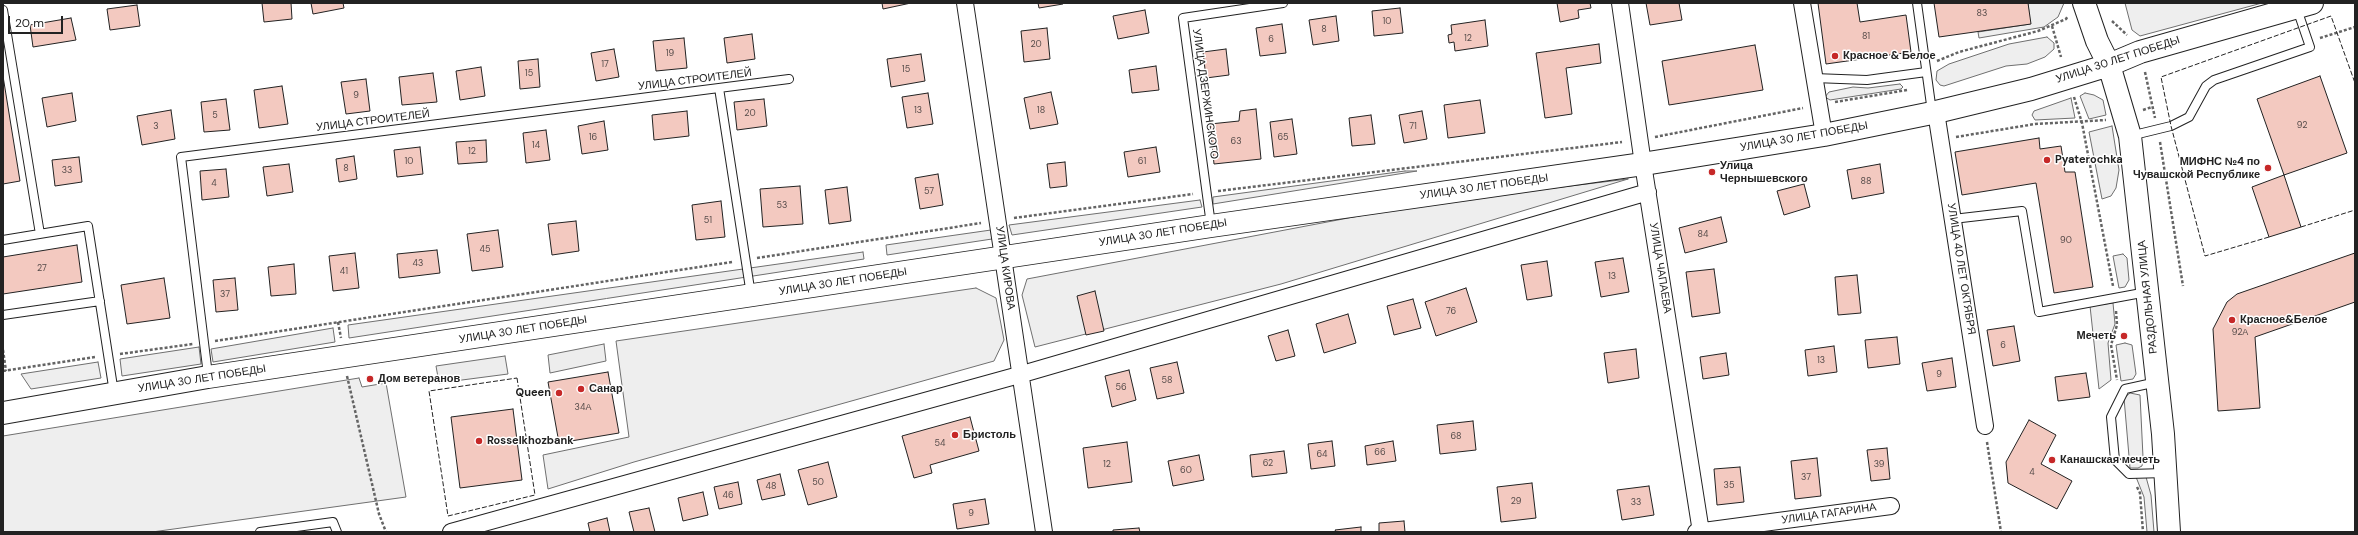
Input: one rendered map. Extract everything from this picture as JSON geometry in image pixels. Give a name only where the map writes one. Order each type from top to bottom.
[{"type":"street","name":"УЛИЦА КИРОВА","points":[[965,3],[998,221],[1019,375],[1044,532]]},
{"type":"street","name":"УЛИЦА ЧАПАЕВА","points":[[1620,3],[1643,164],[1700,532]]},
{"type":"street","points":[[1802,3],[1824,135]]},
{"type":"street","name":"УЛИЦА 30 ЛЕТ ПОБЕДЫ","points":[[3,413],[208,377],[1211,226],[1643,164],[1936,119],[2110,65],[2140,52],[2305,5]]},
{"type":"street","points":[[2077,8],[2110,65]]},
{"type":"street","name":"РАЗДОЛЬНАЯ УЛИЦА","points":[[2110,65],[2130,136],[2148,292],[2166,473],[2169,532]]},
{"type":"street","name":"УЛИЦА 40 ЛЕТ ОКТЯБРЯ","points":[[1936,119],[1985,426]]},
{"type":"street","points":[[451,532],[1019,375],[1648,192]]},
{"type":"street","name":"УЛИЦА ГАГАРИНА","points":[[1700,532],[1891,506]]},
{"type":"lane","name":"УЛИЦА ДЗЕРЖИНСКОГО","points":[[1211,226],[1183,18],[1283,3]]},
{"type":"lane","points":[[1917,3],[1928,86],[1936,119]]},
{"type":"lane","points":[[2130,136],[2158,130],[2189,117],[2206,86],[2214,80],[2310,47],[2305,5]]},
{"type":"lane","points":[[3,10],[40,234]]},
{"type":"lane","points":[[1814,78],[1867,80],[1926,69]]},
{"type":"lane","name":"УЛИЦА СТРОИТЕЛЕЙ","points":[[208,377],[181,157],[789,79]]},
{"type":"lane","points":[[719,88],[752,295]]},
{"type":"lane","points":[[1953,219],[2022,211],[2039,312],[2148,292]]},
{"type":"lane","points":[[3,240],[88,226],[114,394]]},
{"type":"lane","points":[[3,315],[100,301]]},
{"type":"lane","points":[[2157,382],[2125,389],[2111,417],[2116,460],[2129,474],[2166,473]]},
{"type":"lane","points":[[260,532],[333,522],[338,532]]},
{"type":"path","points":[[1926,69],[1959,52],[2027,35],[2052,26],[2066,19],[2077,8]]},
{"type":"path","points":[[2110,15],[2112,21],[2130,37]]},
{"type":"path","points":[[2052,26],[2061,57]]},
{"type":"path","points":[[2317,39],[2355,27]]},
{"type":"path","points":[[2144,71],[2158,130],[2183,286]]},
{"type":"path","points":[[3,350],[4,371],[998,221],[1207,192],[1640,140],[1818,105],[1928,86]]},
{"type":"path","points":[[2073,95],[2082,123],[2115,298],[2117,325],[2111,346],[2117,382],[2125,389]]},
{"type":"path","points":[[1936,119],[1950,138],[2035,124],[2082,123],[2108,120]]},
{"type":"path","points":[[339,375],[347,374],[379,514],[386,532]]},
{"type":"path","points":[[1985,426],[2001,532]]},
{"type":"path","points":[[2129,474],[2140,493],[2143,532]]},
{"type":"shaded area","points":[[2028,3],[2064,3],[2058,17],[2044,27],[1979,38],[1978,32],[2030,24]]},
{"type":"shaded area","points":[[2125,3],[2262,3],[2140,36],[2132,30]]},
{"type":"shaded area","points":[[2047,37],[2054,43],[2054,49],[2045,57],[2027,64],[2006,66],[1944,86],[1940,85],[1936,80],[1937,71],[1949,64],[2009,44]]},
{"type":"shaded area","points":[[1900,84],[1903,87],[1901,89],[1830,100],[1825,97],[1829,92],[1853,87],[1868,88]]},
{"type":"shaded area","points":[[2085,93],[2094,95],[2103,100],[2106,115],[2089,119],[2080,96]]},
{"type":"shaded area","points":[[2071,98],[2075,118],[2035,120],[2032,115],[2034,111]]},
{"type":"shaded area","points":[[2112,126],[2119,170],[2116,188],[2111,196],[2102,199],[2089,132]]},
{"type":"shaded area","points":[[1405,171],[1417,171],[1213,204],[1213,197]]},
{"type":"shaded area","points":[[1628,179],[1281,284],[1035,347],[1022,295],[1027,279],[1422,204]]},
{"type":"shaded area","points":[[1200,200],[1202,207],[1012,235],[1009,225]]},
{"type":"shaded area","points":[[991,230],[992,239],[887,255],[886,245]]},
{"type":"shaded area","points":[[863,252],[864,259],[349,338],[348,325]]},
{"type":"shaded area","points":[[2123,254],[2127,258],[2129,280],[2125,287],[2119,288],[2113,256]]},
{"type":"shaded area","points":[[976,288],[996,298],[1004,340],[994,361],[634,462],[548,489],[543,455],[629,437],[616,341]]},
{"type":"shaded area","points":[[2113,303],[2115,324],[2108,343],[2111,380],[2099,389],[2090,306]]},
{"type":"shaded area","points":[[333,328],[335,342],[213,362],[211,349]]},
{"type":"shaded area","points":[[2125,343],[2132,345],[2136,374],[2133,379],[2121,381],[2116,345]]},
{"type":"shaded area","points":[[604,344],[606,361],[550,373],[548,355]]},
{"type":"shaded area","points":[[199,347],[201,364],[122,376],[120,359]]},
{"type":"shaded area","points":[[505,356],[508,374],[439,383],[436,366]]},
{"type":"shaded area","points":[[98,362],[101,378],[31,389],[21,374]]},
{"type":"shaded area","points":[[359,378],[362,387],[386,383],[406,497],[152,532],[3,532],[3,436]]},
{"type":"shaded area","points":[[2130,393],[2140,395],[2143,457],[2142,466],[2138,468],[2130,468],[2124,398]]},
{"type":"shaded area","points":[[2136,477],[2146,477],[2151,495],[2154,532],[2147,532],[2144,497]]},
{"type":"building","points":[[262,3],[291,3],[292,19],[264,22]]},
{"type":"building","points":[[311,3],[343,3],[344,8],[313,14]]},
{"type":"building","points":[[882,3],[911,3],[883,9]]},
{"type":"building","points":[[1038,3],[1063,3],[1063,4],[1039,8]]},
{"type":"building","points":[[1557,3],[1590,3],[1591,8],[1578,10],[1579,18],[1560,22]]},
{"type":"building","points":[[1646,3],[1679,3],[1682,20],[1650,25]]},
{"type":"building","points":[[1818,3],[1857,3],[1860,22],[1906,15],[1911,52],[1826,64]]},
{"type":"building","points":[[1934,3],[2028,3],[2031,24],[1939,37]]},
{"type":"building","points":[[137,5],[140,26],[110,30],[107,9]]},
{"type":"building","points":[[1400,8],[1403,33],[1374,36],[1372,11]]},
{"type":"building","points":[[1145,10],[1149,33],[1118,39],[1113,16]]},
{"type":"building","points":[[1336,16],[1339,41],[1313,45],[1309,20]]},
{"type":"building","points":[[71,18],[76,40],[33,47],[30,25]]},
{"type":"building","points":[[1485,20],[1488,46],[1455,51],[1454,42],[1449,43],[1448,35],[1452,34],[1451,25]]},
{"type":"building","points":[[1282,24],[1286,53],[1260,56],[1256,28]]},
{"type":"building","points":[[1047,28],[1050,59],[1024,62],[1021,31]]},
{"type":"building","points":[[752,34],[755,59],[727,63],[724,38]]},
{"type":"building","points":[[684,38],[687,68],[656,71],[653,41]]},
{"type":"building","points":[[1599,44],[1601,63],[1566,68],[1572,114],[1545,118],[1536,53]]},
{"type":"building","points":[[1755,45],[1763,90],[1669,105],[1662,61]]},
{"type":"building","points":[[614,49],[619,77],[596,81],[591,53]]},
{"type":"building","points":[[1226,49],[1229,75],[1206,78],[1203,52]]},
{"type":"building","points":[[921,54],[925,81],[891,87],[887,59]]},
{"type":"building","points":[[538,59],[540,87],[520,89],[518,61]]},
{"type":"building","points":[[1156,66],[1159,90],[1132,93],[1129,70]]},
{"type":"building","points":[[481,67],[485,96],[460,100],[456,71]]},
{"type":"building","points":[[433,73],[437,102],[402,105],[399,77]]},
{"type":"building","points":[[3,76],[20,181],[3,184]]},
{"type":"building","points":[[2320,76],[2347,153],[2284,175],[2257,99]]},
{"type":"building","points":[[366,79],[370,111],[346,114],[341,82]]},
{"type":"building","points":[[282,86],[288,124],[259,128],[254,90]]},
{"type":"building","points":[[1051,92],[1058,124],[1030,129],[1024,98]]},
{"type":"building","points":[[72,93],[76,121],[47,127],[42,98]]},
{"type":"building","points":[[928,93],[933,124],[907,128],[902,97]]},
{"type":"building","points":[[226,99],[230,130],[204,132],[201,102]]},
{"type":"building","points":[[764,99],[767,126],[737,130],[734,102]]},
{"type":"building","points":[[1480,100],[1485,133],[1448,138],[1444,105]]},
{"type":"building","points":[[1256,109],[1261,159],[1214,164],[1210,124],[1239,121],[1240,111]]},
{"type":"building","points":[[171,110],[175,139],[142,145],[137,116]]},
{"type":"building","points":[[687,111],[689,136],[654,140],[652,115]]},
{"type":"building","points":[[1422,111],[1427,139],[1404,143],[1399,115]]},
{"type":"building","points":[[1371,115],[1375,144],[1352,146],[1349,118]]},
{"type":"building","points":[[1292,119],[1297,154],[1274,157],[1270,122]]},
{"type":"building","points":[[604,121],[608,150],[582,154],[578,126]]},
{"type":"building","points":[[546,130],[550,160],[526,163],[523,133]]},
{"type":"building","points":[[2039,138],[2040,149],[2061,146],[2065,172],[2075,172],[2093,287],[2054,293],[2036,183],[1962,195],[1955,152]]},
{"type":"building","points":[[486,140],[487,162],[458,164],[456,142]]},
{"type":"building","points":[[420,147],[423,174],[397,177],[394,150]]},
{"type":"building","points":[[1156,147],[1160,172],[1128,177],[1124,152]]},
{"type":"building","points":[[354,156],[357,179],[339,182],[336,159]]},
{"type":"building","points":[[79,157],[82,182],[55,186],[52,160]]},
{"type":"building","points":[[1065,162],[1067,186],[1050,188],[1047,164]]},
{"type":"building","points":[[289,164],[293,192],[267,196],[263,167]]},
{"type":"building","points":[[1880,164],[1884,193],[1852,199],[1847,170]]},
{"type":"building","points":[[226,169],[229,197],[202,200],[200,171]]},
{"type":"building","points":[[938,174],[943,205],[920,209],[915,178]]},
{"type":"building","points":[[2284,175],[2301,227],[2269,237],[2252,187]]},
{"type":"building","points":[[1804,184],[1810,207],[1784,215],[1777,191]]},
{"type":"building","points":[[800,186],[803,224],[763,227],[760,189]]},
{"type":"building","points":[[847,187],[851,221],[829,224],[825,190]]},
{"type":"building","points":[[721,201],[725,237],[696,240],[692,205]]},
{"type":"building","points":[[1721,217],[1727,242],[1685,253],[1679,228]]},
{"type":"building","points":[[576,221],[579,251],[552,255],[548,224]]},
{"type":"building","points":[[498,230],[503,267],[472,271],[467,234]]},
{"type":"building","points":[[77,245],[82,282],[3,294],[3,257]]},
{"type":"building","points":[[437,250],[440,273],[399,278],[397,254]]},
{"type":"building","points":[[355,253],[359,288],[333,291],[329,256]]},
{"type":"building","points":[[2355,253],[2355,302],[2255,337],[2260,408],[2218,411],[2213,329],[2227,302],[2237,294]]},
{"type":"building","points":[[1623,258],[1629,292],[1601,297],[1595,262]]},
{"type":"building","points":[[1547,261],[1552,296],[1527,300],[1521,265]]},
{"type":"building","points":[[294,264],[296,294],[271,296],[268,267]]},
{"type":"building","points":[[1714,269],[1720,313],[1692,317],[1686,272]]},
{"type":"building","points":[[1857,275],[1861,313],[1838,315],[1835,277]]},
{"type":"building","points":[[164,278],[170,318],[127,324],[121,285]]},
{"type":"building","points":[[235,278],[238,310],[216,312],[213,280]]},
{"type":"building","points":[[1466,288],[1477,322],[1436,336],[1425,302]]},
{"type":"building","points":[[1095,291],[1104,331],[1086,335],[1077,296]]},
{"type":"building","points":[[1413,299],[1421,328],[1394,335],[1387,306]]},
{"type":"building","points":[[1348,314],[1356,343],[1324,353],[1316,324]]},
{"type":"building","points":[[2014,326],[2020,361],[1993,366],[1987,330]]},
{"type":"building","points":[[1288,330],[1295,356],[1276,361],[1268,336]]},
{"type":"building","points":[[1897,337],[1900,364],[1868,368],[1865,340]]},
{"type":"building","points":[[1834,346],[1837,372],[1808,376],[1805,350]]},
{"type":"building","points":[[1636,349],[1639,378],[1608,383],[1604,353]]},
{"type":"building","points":[[1726,353],[1729,375],[1703,379],[1700,357]]},
{"type":"building","points":[[1952,358],[1956,387],[1927,391],[1922,363]]},
{"type":"building","points":[[1177,362],[1184,393],[1157,399],[1150,368]]},
{"type":"building","points":[[1129,370],[1136,400],[1112,407],[1105,376]]},
{"type":"building","points":[[608,372],[619,433],[559,443],[548,382]]},
{"type":"building","points":[[2086,373],[2090,397],[2058,401],[2055,377]]},
{"type":"building","points":[[513,409],[522,480],[460,488],[451,417]]},
{"type":"building","points":[[970,417],[979,451],[930,465],[932,473],[914,478],[902,436]]},
{"type":"building","points":[[2029,420],[2056,435],[2041,464],[2072,481],[2057,509],[2008,483],[2006,462]]},
{"type":"building","points":[[1473,421],[1476,450],[1440,454],[1437,425]]},
{"type":"building","points":[[1332,441],[1335,466],[1311,469],[1308,444]]},
{"type":"building","points":[[1393,441],[1396,461],[1367,465],[1365,446]]},
{"type":"building","points":[[1127,442],[1132,482],[1088,488],[1083,448]]},
{"type":"building","points":[[1887,448],[1890,479],[1871,481],[1867,450]]},
{"type":"building","points":[[1284,451],[1287,473],[1252,477],[1250,455]]},
{"type":"building","points":[[1199,455],[1204,480],[1173,486],[1168,461]]},
{"type":"building","points":[[1817,458],[1821,496],[1795,499],[1791,461]]},
{"type":"building","points":[[828,462],[837,497],[808,505],[798,470]]},
{"type":"building","points":[[1740,467],[1744,502],[1717,505],[1714,469]]},
{"type":"building","points":[[780,474],[785,495],[762,500],[757,480]]},
{"type":"building","points":[[738,482],[742,504],[719,509],[714,487]]},
{"type":"building","points":[[1532,483],[1536,518],[1501,522],[1497,487]]},
{"type":"building","points":[[1649,486],[1654,515],[1622,520],[1617,490]]},
{"type":"building","points":[[703,492],[708,515],[683,521],[678,498]]},
{"type":"building","points":[[985,499],[989,524],[957,529],[953,504]]},
{"type":"building","points":[[649,508],[655,532],[634,532],[629,512]]},
{"type":"building","points":[[607,518],[610,532],[590,532],[588,523]]},
{"type":"building","points":[[1404,521],[1405,532],[1379,532],[1379,523]]},
{"type":"building","points":[[1361,527],[1361,532],[1336,532],[1335,530]]},
{"type":"building","points":[[1139,528],[1140,532],[1113,532],[1113,530]]},
{"type":"fence","points":[[2269,237],[2205,256],[2171,126],[2161,77],[2331,16],[2355,83]]},
{"type":"fence","points":[[2301,227],[2355,210]]},
{"type":"fence","points":[[517,378],[535,495],[448,516],[429,391],[517,378]]},
{"type":"place","name":"Красное & Белое","points":[[1835,56]]},
{"type":"place","name":"Pyaterochka","points":[[2047,160]]},
{"type":"place","name":"МИФНС №4 по Чувашской Республике","points":[[2268,168]]},
{"type":"place","name":"Улица Чернышевского","points":[[1712,172]]},
{"type":"place","name":"Красное&Белое","points":[[2232,320]]},
{"type":"place","name":"Мечеть","points":[[2124,336]]},
{"type":"place","name":"Дом ветеранов","points":[[370,379]]},
{"type":"place","name":"Санар","points":[[581,389]]},
{"type":"place","name":"Queen","points":[[559,393]]},
{"type":"place","name":"Бристоль","points":[[955,435]]},
{"type":"place","name":"Rosselkhozbank","points":[[479,441]]},
{"type":"place","name":"Канашская мечеть","points":[[2052,460]]}]
